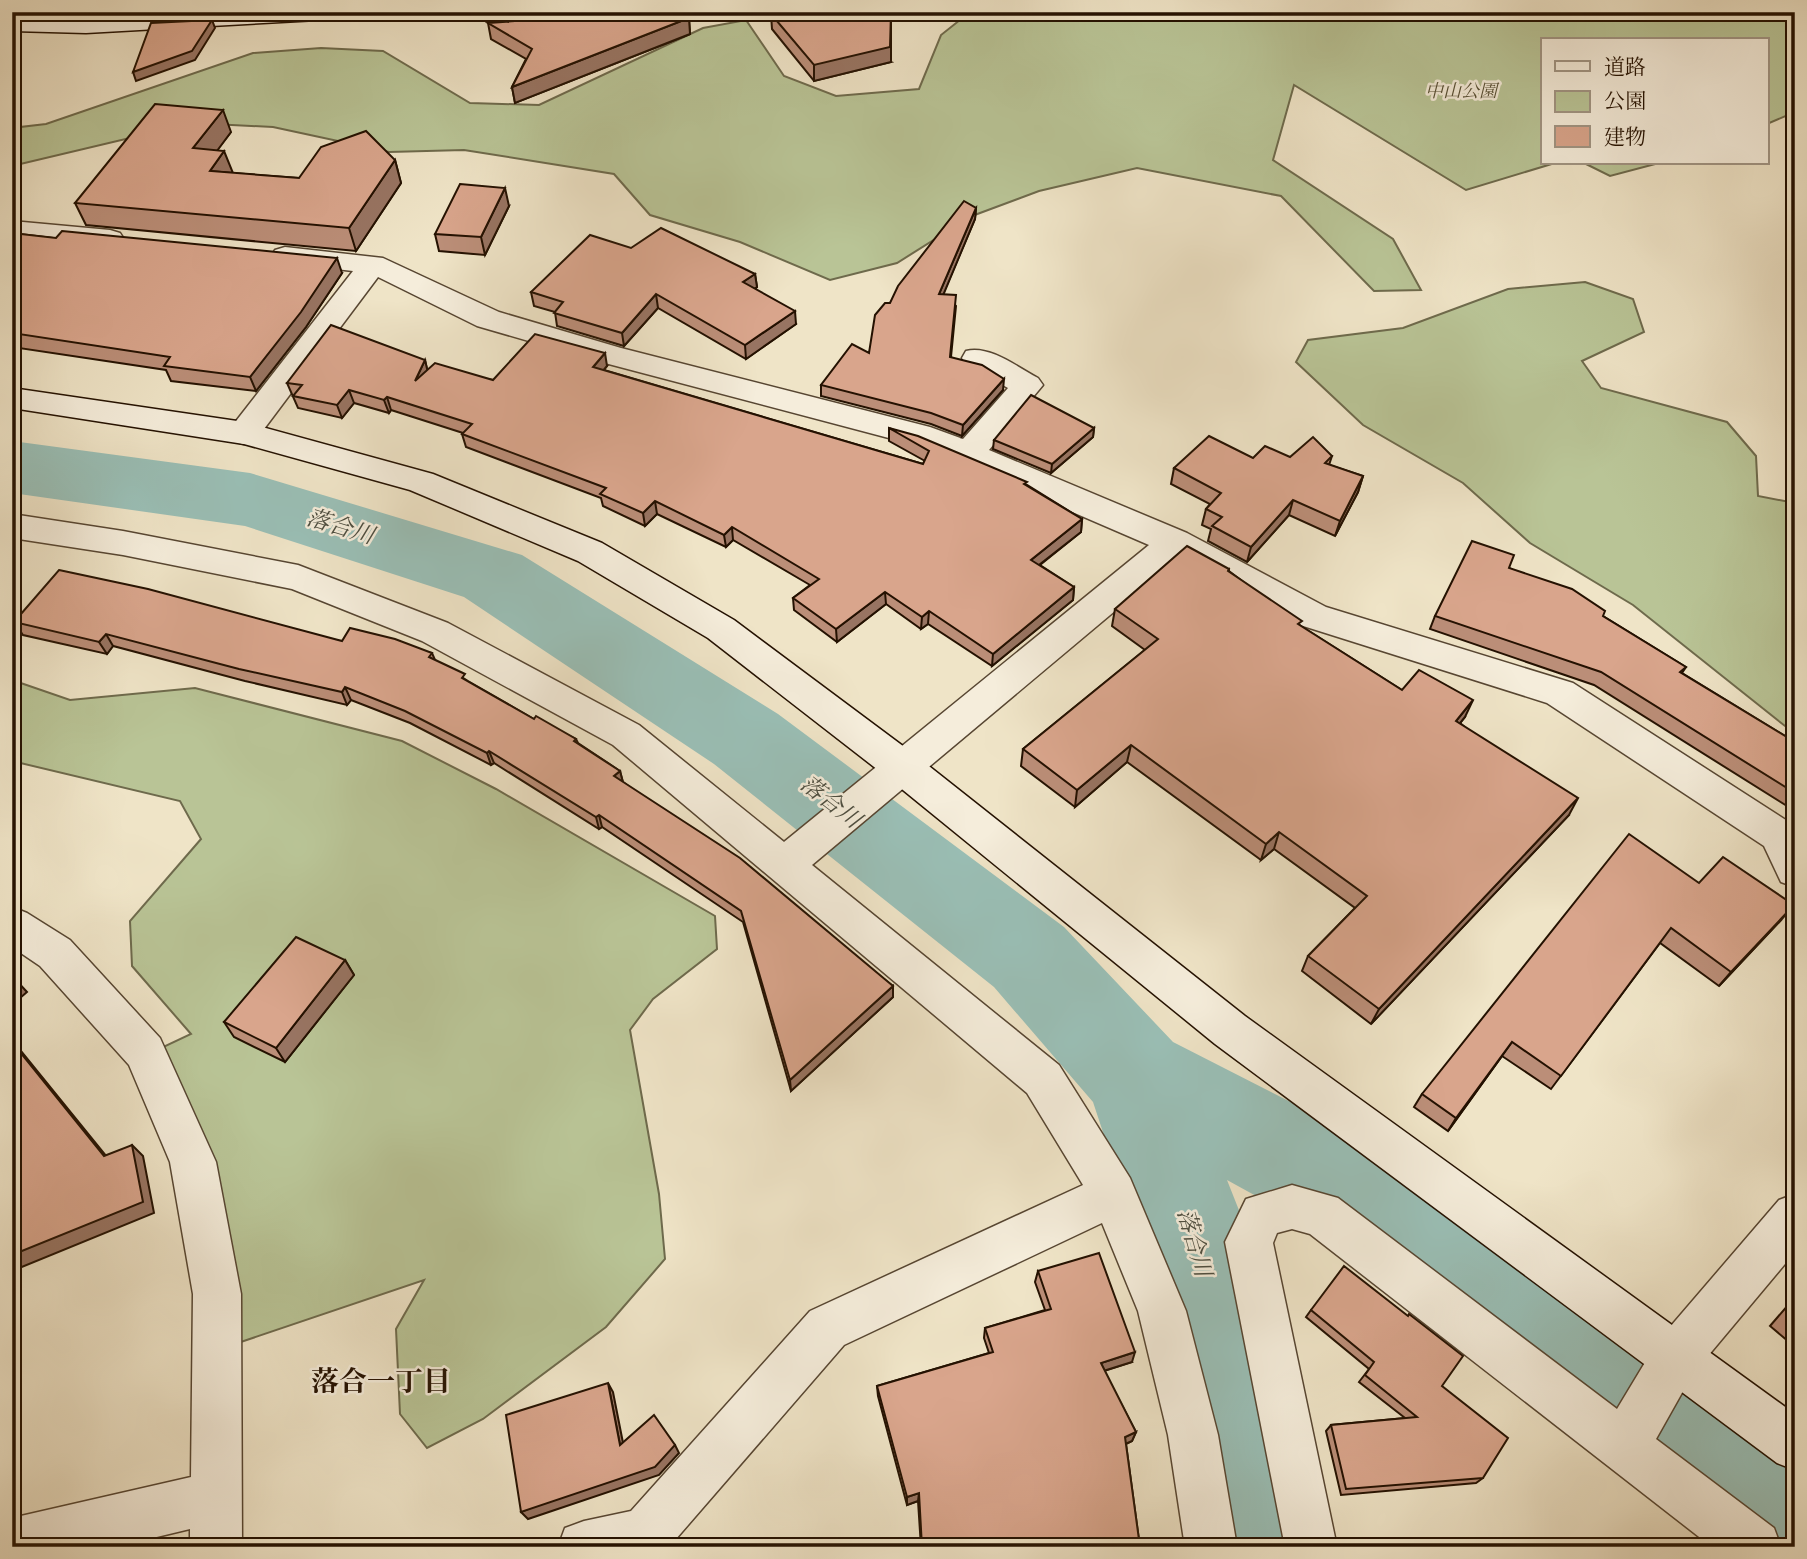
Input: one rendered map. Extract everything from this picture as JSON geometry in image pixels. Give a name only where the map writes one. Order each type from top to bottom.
[{"type":"street","points":[[12,24],[86,26],[336,12]]},
{"type":"street","points":[[12,229],[137,242]]},
{"type":"street","points":[[248,252],[373,264],[488,319],[612,355],[930,438],[1175,542],[1313,616],[1560,693],[1778,835],[1795,870]]},
{"type":"street","points":[[244,433],[373,264]]},
{"type":"street","points":[[968,454],[1027,385],[977,358]]},
{"type":"street","points":[[12,398],[244,433],[421,482],[590,552],[721,629],[889,777],[1795,1445]]},
{"type":"street","points":[[12,527],[123,542],[298,578],[435,632],[626,734],[795,857],[1043,1079],[1114,1194],[1162,1311],[1193,1435],[1211,1547]]},
{"type":"street","points":[[795,857],[1175,542]]},
{"type":"street","points":[[12,925],[55,953],[145,1052],[193,1162],[217,1294],[216,1547]]},
{"type":"street","points":[[584,1547],[645,1534],[828,1328],[1114,1194]]},
{"type":"street","points":[[1311,1547],[1249,1242],[1262,1215],[1292,1207],[1322,1214],[1755,1547]]},
{"type":"street","points":[[1624,1446],[1675,1358],[1795,1216]]},
{"type":"street","points":[[12,1544],[218,1497]]},
{"type":"green space","name":"中山公園","points":[[970,12],[1795,12],[1795,112],[1769,123],[1769,38],[1541,38],[1541,164],[1552,164],[1466,190],[1294,85],[1273,160],[1393,239],[1421,290],[1374,291],[1281,196],[1137,168],[1039,191],[972,216],[897,263],[830,280],[740,242],[650,215],[614,174],[464,150],[389,152],[273,127],[193,123],[12,166],[12,128],[46,124],[253,53],[321,48],[383,51],[470,103],[539,105],[703,28],[746,20],[784,76],[836,96],[919,89],[941,35]]},
{"type":"green space","points":[[1586,164],[1655,164],[1610,176]]},
{"type":"green space","points":[[1585,282],[1633,299],[1644,332],[1582,361],[1601,388],[1727,422],[1756,456],[1758,496],[1795,503],[1795,730],[1785,726],[1633,605],[1530,543],[1463,483],[1363,425],[1296,362],[1308,340],[1403,328],[1508,289]]},
{"type":"green space","points":[[12,680],[70,700],[195,688],[402,741],[496,789],[715,916],[717,949],[653,999],[630,1030],[659,1194],[665,1259],[606,1327],[483,1419],[427,1448],[400,1414],[396,1329],[424,1280],[235,1344],[161,1048],[191,1034],[132,966],[130,921],[201,839],[180,801],[12,761]]},
{"type":"building","points":[[641,12],[687,12],[689,18],[512,87],[532,49],[488,23]]},
{"type":"building","points":[[891,12],[890,47],[814,65],[771,14]]},
{"type":"building","points":[[212,20],[192,51],[133,72],[151,23]]},
{"type":"building","points":[[155,104],[223,110],[193,148],[224,151],[210,171],[299,178],[321,147],[366,131],[395,160],[349,228],[75,203]]},
{"type":"building","points":[[460,184],[505,188],[481,237],[435,234]]},
{"type":"building","points":[[964,201],[976,208],[939,294],[956,295],[950,357],[982,365],[1004,379],[963,425],[931,413],[821,385],[852,344],[869,353],[875,315],[885,303],[890,303],[898,286]]},
{"type":"building","points":[[661,228],[755,274],[743,282],[795,311],[745,345],[656,294],[622,333],[554,313],[563,302],[531,292],[590,235],[631,248]]},
{"type":"building","points":[[62,231],[337,258],[301,312],[250,377],[164,366],[170,357],[12,333],[12,233],[56,238]]},
{"type":"building","points":[[331,325],[425,360],[415,381],[435,363],[493,380],[535,334],[605,353],[593,367],[923,464],[929,451],[889,428],[918,436],[1027,482],[1024,484],[1082,519],[1031,560],[1074,587],[993,654],[929,611],[922,617],[885,592],[836,629],[793,598],[819,579],[732,527],[724,535],[655,501],[643,513],[600,494],[606,488],[462,434],[472,424],[387,397],[384,400],[349,390],[337,405],[293,396],[302,385],[287,383]]},
{"type":"building","points":[[1031,395],[1094,428],[1052,464],[994,440]]},
{"type":"building","points":[[1209,436],[1253,458],[1265,446],[1290,457],[1313,437],[1332,456],[1325,463],[1363,476],[1340,521],[1293,500],[1251,547],[1212,526],[1222,517],[1206,509],[1221,493],[1174,468]]},
{"type":"building","points":[[1472,541],[1514,555],[1509,568],[1572,589],[1605,611],[1603,616],[1686,667],[1680,672],[1795,742],[1795,793],[1601,672],[1435,616]]},
{"type":"building","points":[[1187,546],[1229,569],[1228,571],[1302,621],[1298,624],[1402,690],[1419,670],[1473,700],[1456,721],[1578,798],[1379,1009],[1308,956],[1367,896],[1279,832],[1266,844],[1131,745],[1077,790],[1023,749],[1158,639],[1115,609]]},
{"type":"building","points":[[59,570],[148,589],[342,641],[350,628],[395,639],[432,653],[429,657],[465,674],[462,678],[534,719],[536,716],[576,739],[574,741],[620,771],[614,776],[740,858],[893,986],[790,1080],[741,911],[599,815],[596,817],[489,751],[487,753],[405,711],[345,687],[342,692],[239,669],[106,634],[99,642],[14,622]]},
{"type":"building","points":[[1629,834],[1699,883],[1723,857],[1794,905],[1731,972],[1671,928],[1561,1076],[1512,1042],[1456,1118],[1422,1094]]},
{"type":"building","points":[[296,937],[345,960],[276,1048],[224,1022]]},
{"type":"building","points":[[12,1042],[104,1156],[132,1145],[143,1202],[12,1255]]},
{"type":"building","points":[[1099,1253],[1135,1352],[1101,1363],[1136,1432],[1125,1437],[1140,1547],[922,1547],[919,1493],[907,1497],[877,1386],[993,1352],[985,1328],[1051,1309],[1038,1271]]},
{"type":"building","points":[[1344,1266],[1463,1356],[1442,1386],[1508,1438],[1483,1478],[1346,1489],[1331,1425],[1417,1417],[1365,1375],[1374,1362],[1311,1310]]},
{"type":"building","points":[[608,1383],[620,1445],[654,1415],[675,1445],[655,1467],[521,1512],[506,1415]]},
{"type":"building","points":[[1684,1539],[1693,1547],[1680,1547]]},
{"type":"waterway","name":"落合川","points":[[12,467],[250,500],[493,576],[746,739],[1029,957],[1136,1076]]},
{"type":"waterway","points":[[1136,1076],[1350,1189],[1795,1519]]},
{"type":"waterway","name":"落合川","points":[[1136,1076],[1194,1238],[1268,1547]]},
{"type":"district","name":"落合一丁目","points":[[381,1383]]}]
